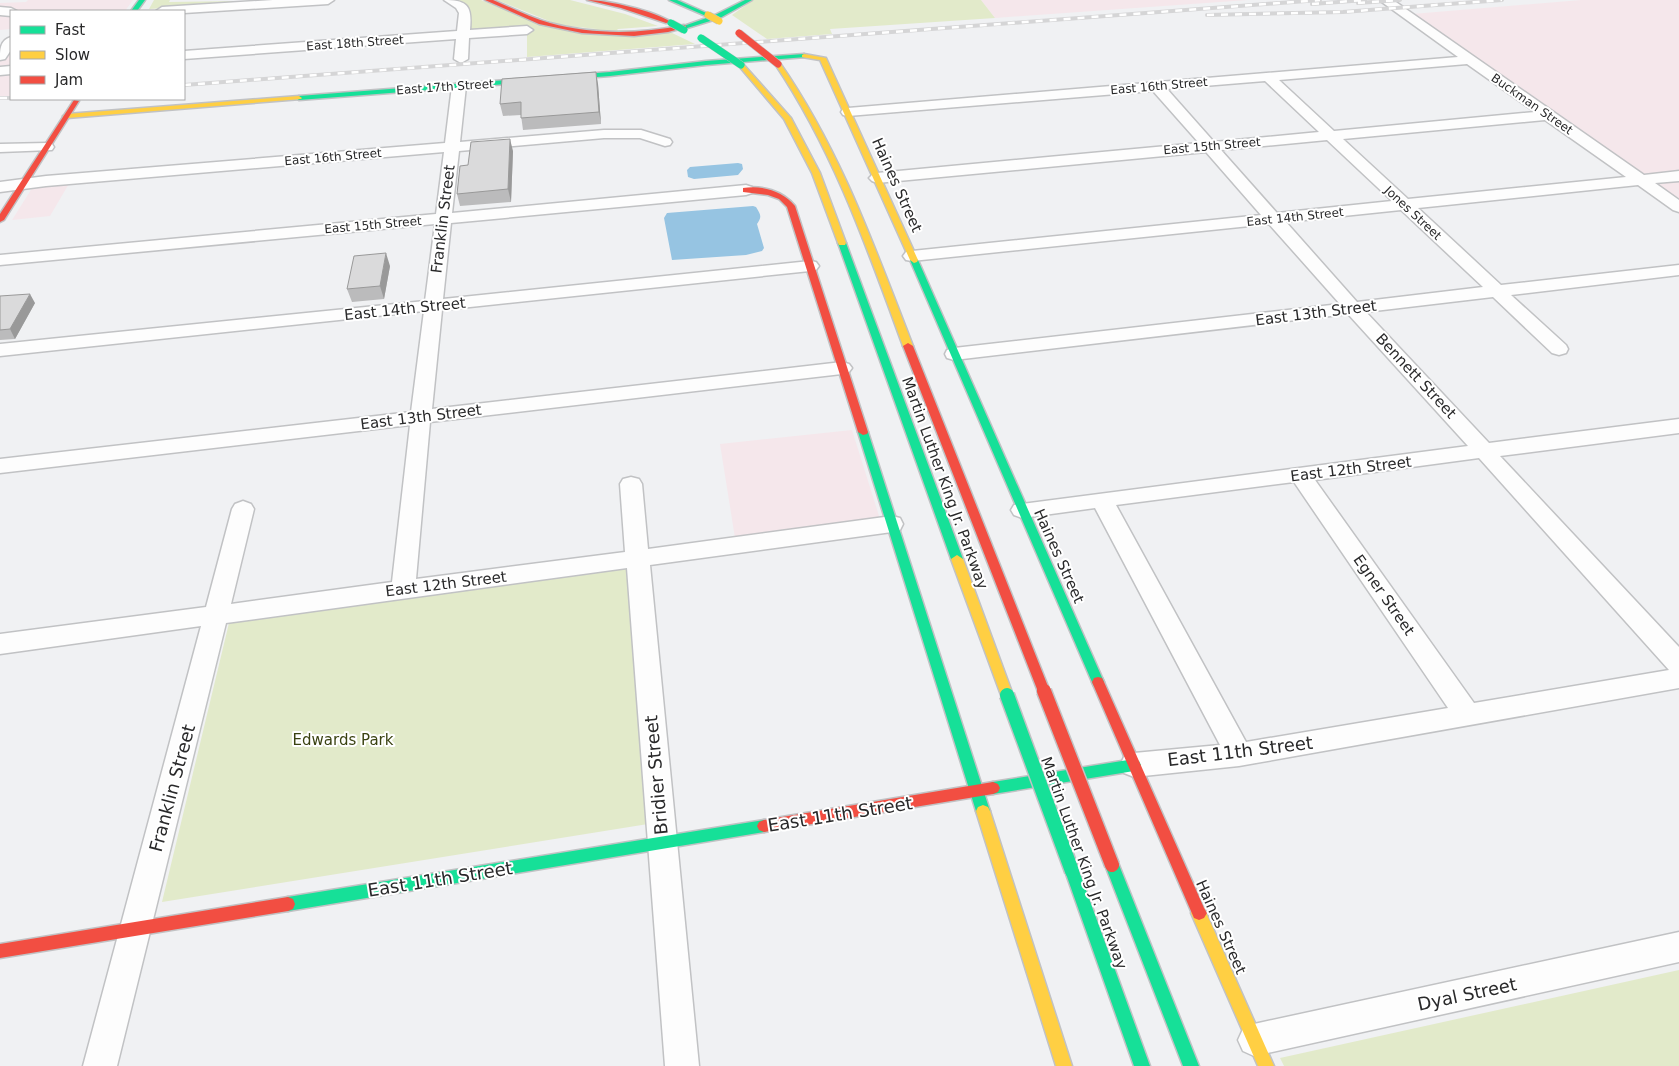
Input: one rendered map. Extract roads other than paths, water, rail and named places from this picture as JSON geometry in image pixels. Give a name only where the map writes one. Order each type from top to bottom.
[{"type":"main road","points":[[488,0],[549,25],[571,30],[614,34],[666,30],[689,26],[732,11],[749,0]]},
{"type":"main road","points":[[590,0],[623,7],[670,22]]},
{"type":"main road","name":"Martin Luther King Jr. Parkway","points":[[610,0],[670,22],[701,38],[741,65],[787,118],[816,173],[1142,1066]]},
{"type":"main road","points":[[672,0],[717,17]]},
{"type":"main road","points":[[696,0],[717,17]]},
{"type":"main road","name":"Martin Luther King Jr. Parkway","points":[[717,17],[778,64],[794,86],[837,165],[1191,1066]]},
{"type":"main road","name":"East 17th Street","points":[[67,116],[610,74],[706,63],[804,56],[823,58]]},
{"type":"main road","name":"Haines Street","points":[[823,58],[912,256],[1260,1053]]},
{"type":"main road","points":[[0,220],[77,100]]},
{"type":"main road","points":[[746,190],[766,192],[788,202],[978,791],[1064,1066]]},
{"type":"main road","name":"East 11th Street","points":[[0,951],[1134,766]]},
{"type":"street","points":[[177,10],[328,0]]},
{"type":"street","points":[[450,0],[465,11],[461,59]]},
{"type":"street","name":"Buckman Street","points":[[1385,0],[1679,207]]},
{"type":"street","name":"East 18th Street","points":[[185,55],[527,30]]},
{"type":"street","points":[[0,56],[10,42]]},
{"type":"street","name":"East 16th Street","points":[[848,112],[1470,60]]},
{"type":"street","name":"Jones Street","points":[[1266,76],[1559,349]]},
{"type":"street","name":"Franklin Street","points":[[403,590],[420,417],[459,86]]},
{"type":"street","name":"Bennett Street","points":[[1156,86],[1353,308],[1679,664]]},
{"type":"street","name":"East 15th Street","points":[[877,178],[1548,115]]},
{"type":"street","name":"East 16th Street","points":[[0,188],[451,146],[618,133],[651,136],[665,142]]},
{"type":"street","points":[[0,148],[47,147]]},
{"type":"street","name":"East 14th Street","points":[[912,256],[1679,176]]},
{"type":"street","name":"East 15th Street","points":[[0,260],[746,190]]},
{"type":"street","name":"East 14th Street","points":[[0,350],[810,266]]},
{"type":"street","name":"East 13th Street","points":[[954,354],[1679,270]]},
{"type":"street","name":"East 13th Street","points":[[0,466],[842,368]]},
{"type":"street","name":"East 12th Street","points":[[1022,510],[1486,452],[1674,432]]},
{"type":"street","name":"Egner Street","points":[[1300,475],[1468,715]]},
{"type":"street","name":"Bridier Street","points":[[631,484],[682,1066]]},
{"type":"street","points":[[1102,500],[1238,755]]},
{"type":"street","name":"Franklin Street","points":[[100,1066],[244,509]]},
{"type":"street","name":"East 12th Street","points":[[0,644],[892,524]]},
{"type":"street","name":"East 11th Street","points":[[1134,766],[1238,755],[1679,678]]},
{"type":"street","name":"Dyal Street","points":[[1260,1053],[1679,947]]},
{"type":"water","points":[[742,164],[743,169],[738,175],[694,179],[688,177],[687,170],[690,167]]},
{"type":"water","points":[[756,207],[760,216],[757,224],[764,248],[762,251],[746,255],[672,260],[664,218],[667,213]]},
{"type":"railway","points":[[185,85],[1320,0]]},
{"type":"railway","points":[[1312,4],[1365,0]]},
{"type":"railway","points":[[1358,3],[1400,0]]},
{"type":"railway","points":[[1207,15],[1343,12],[1502,0]]},
{"type":"railway","points":[[0,98],[10,98]]},
{"type":"park label","name":"Edwards Park","points":[[343,740]]}]
